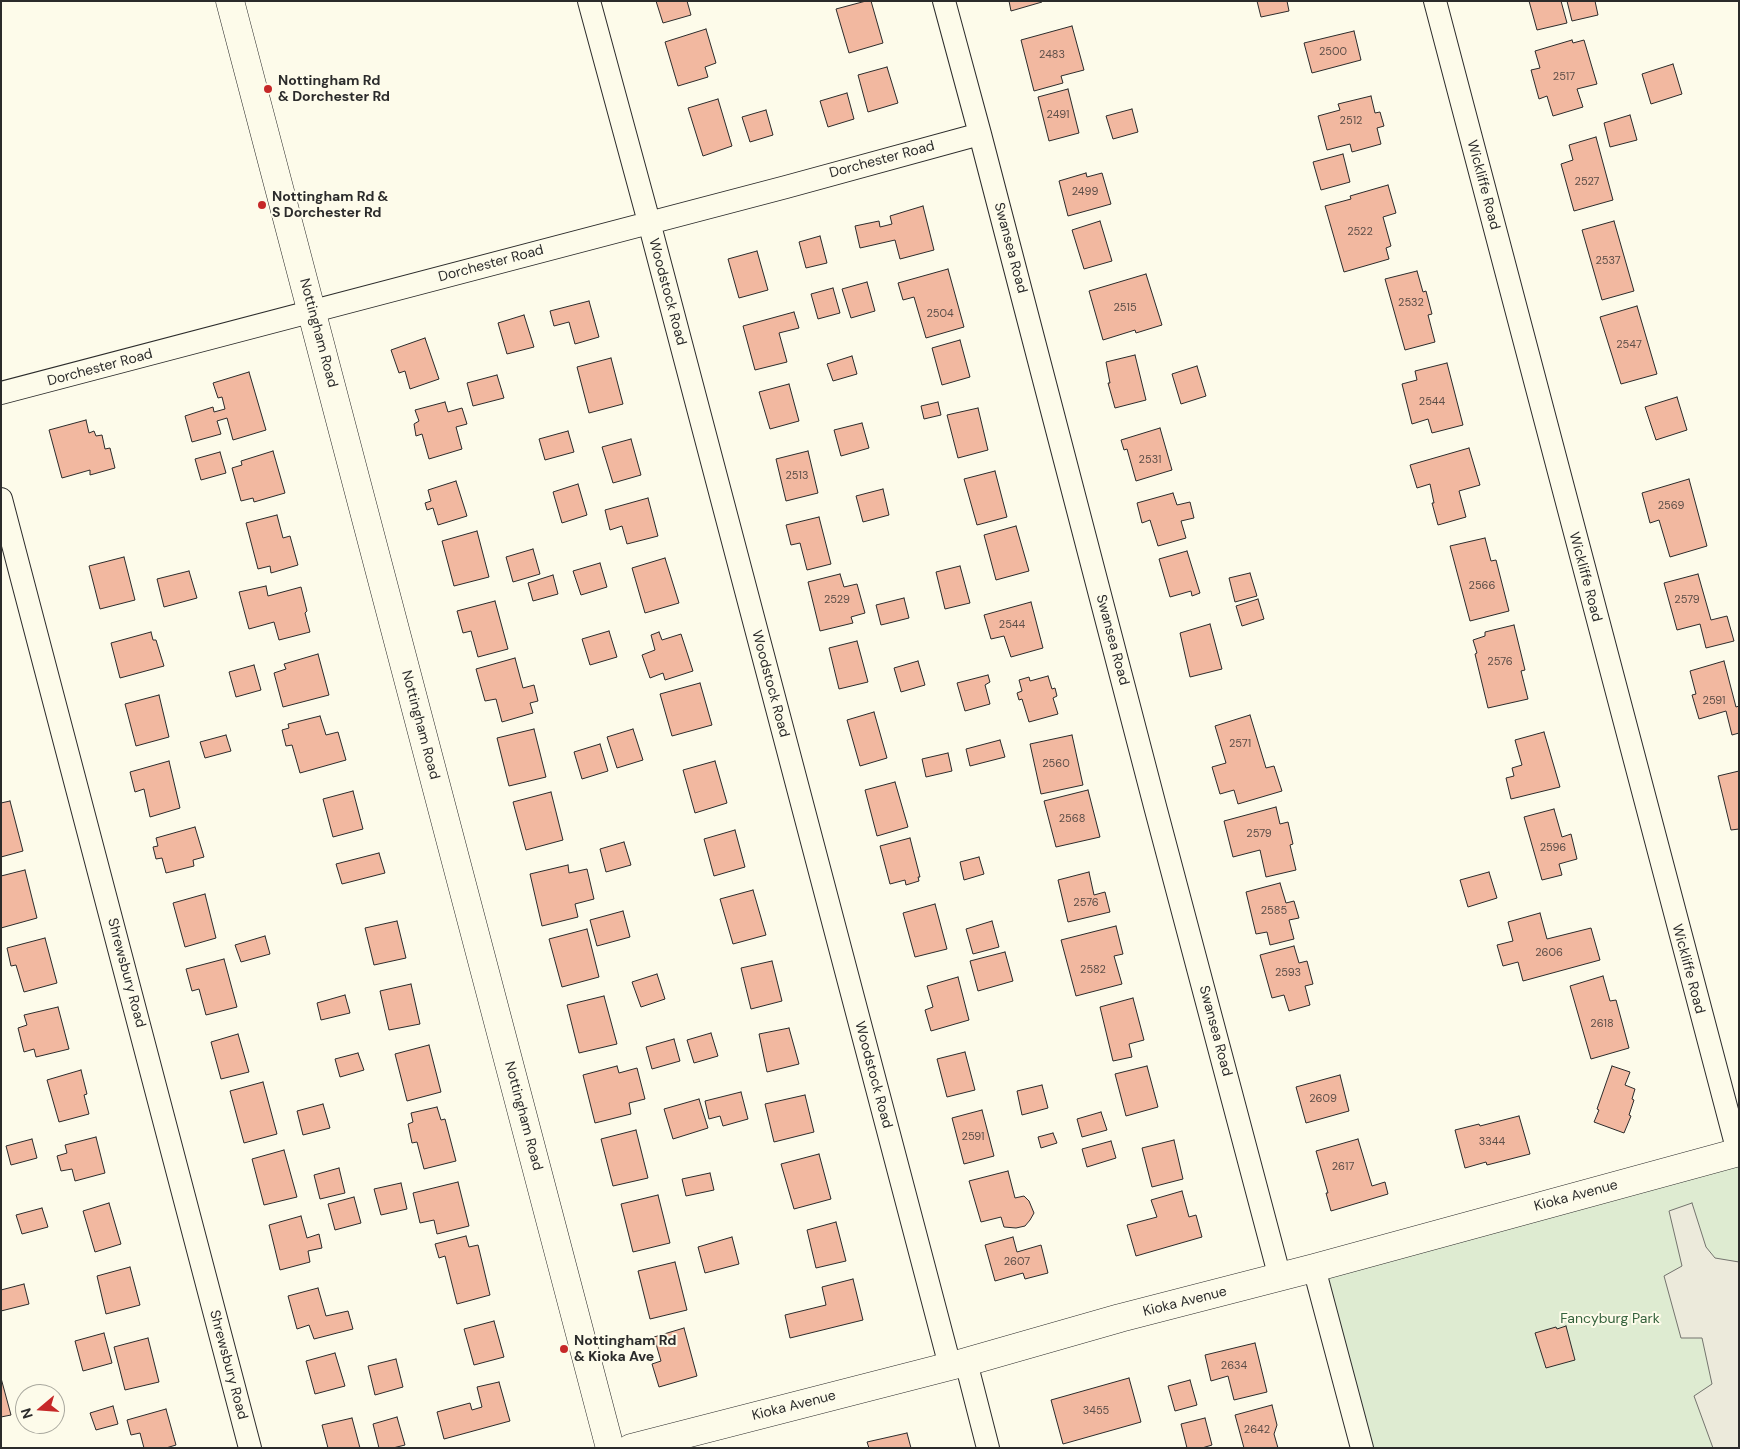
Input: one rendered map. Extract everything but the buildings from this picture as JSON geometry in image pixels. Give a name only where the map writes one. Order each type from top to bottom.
[{"type":"street","name":"Nottingham Road","points":[[230,1],[610,1448]]},
{"type":"street","name":"Woodstock Road","points":[[589,1],[958,1364],[988,1448]]},
{"type":"street","name":"Swansea Road","points":[[944,1],[1280,1278]]},
{"type":"street","name":"Wickliffe Road","points":[[1435,1],[1738,1152]]},
{"type":"street","name":"Dorchester Road","points":[[1,393],[786,187],[980,134]]},
{"type":"street","name":"Shrewsbury Road","points":[[1,499],[250,1448]]},
{"type":"street","name":"Kioka Avenue","points":[[631,1448],[958,1364],[1120,1318],[1280,1278],[1738,1152]]},
{"type":"street","points":[[1314,1268],[1362,1448]]},
{"type":"green space","name":"Fancyburg Park","points":[[1739,1152],[1739,1448],[1362,1448],[1314,1268]]},
{"type":"shaded area","points":[[1692,1203],[1706,1247],[1715,1258],[1739,1262],[1739,1448],[1713,1448],[1694,1396],[1712,1384],[1702,1338],[1681,1338],[1664,1276],[1682,1266],[1669,1211]]},
{"type":"place","name":"Nottingham Rd & Dorchester Rd","points":[[268,89]]},
{"type":"place","name":"Nottingham Rd & S Dorchester Rd","points":[[262,205]]},
{"type":"place","name":"Nottingham Rd & Kioka Ave","points":[[564,1349]]}]
